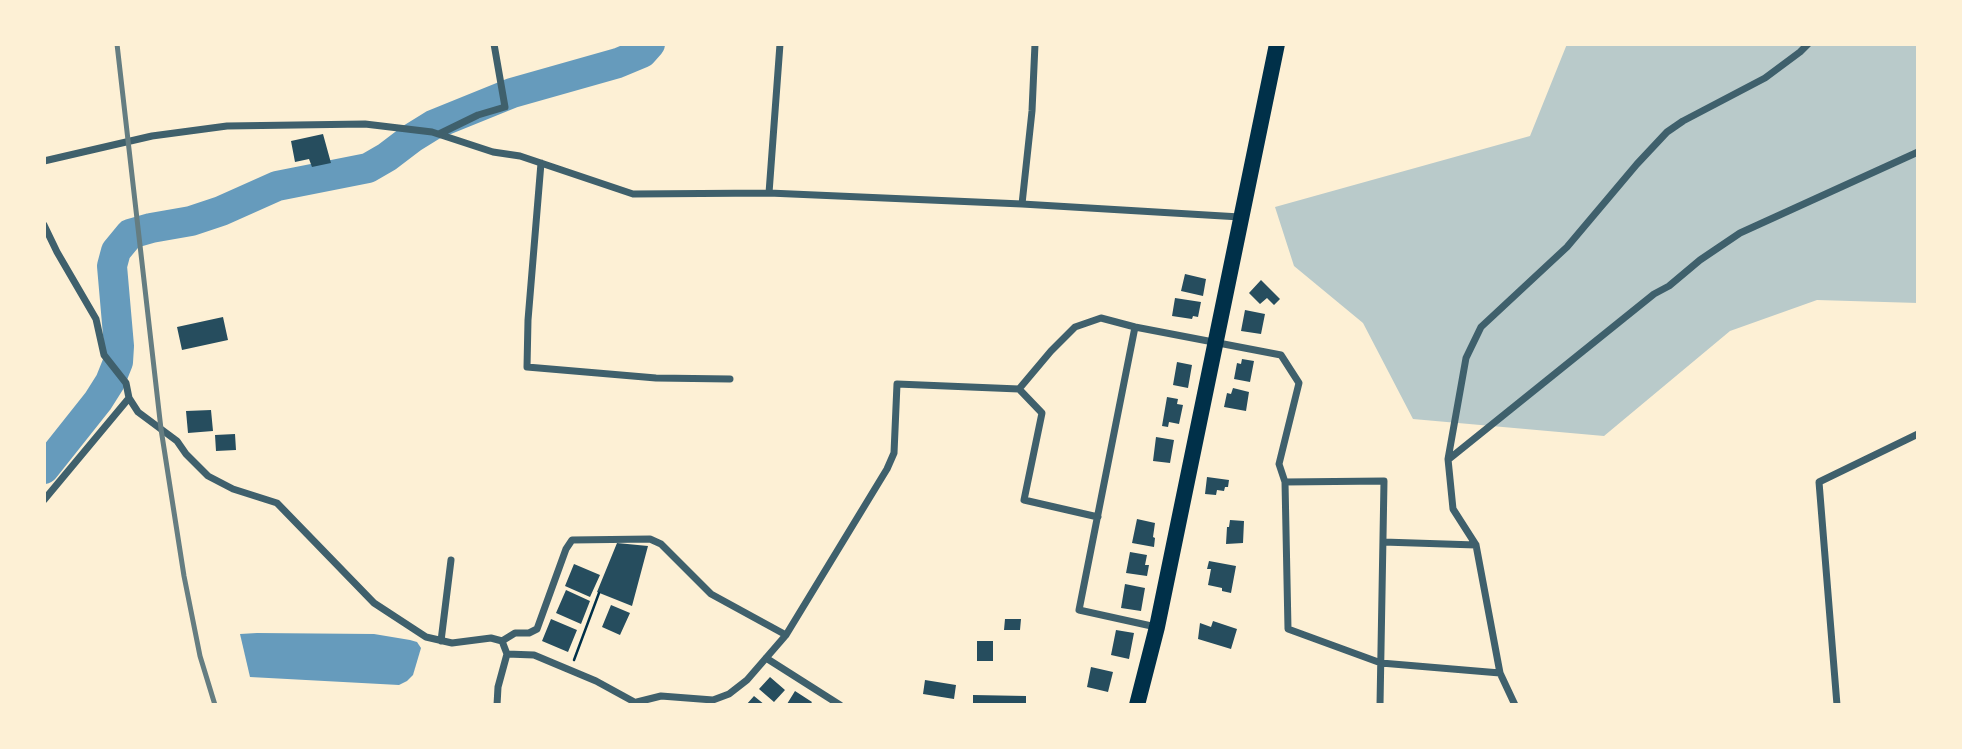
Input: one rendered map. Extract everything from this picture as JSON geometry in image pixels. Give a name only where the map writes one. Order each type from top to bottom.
[{"type":"highway","points":[[1137,705],[1157,627],[1277,44]]},
{"type":"street","points":[[435,133],[505,107],[494,44]]},
{"type":"street","points":[[769,193],[780,44]]},
{"type":"street","points":[[1022,204],[1032,111],[1035,44]]},
{"type":"street","points":[[1515,705],[1500,673],[1476,545],[1453,509],[1448,459],[1466,358],[1481,327],[1567,247],[1667,132],[1765,78],[1808,44]]},
{"type":"street","points":[[44,161],[152,136],[227,126],[365,124],[435,133],[493,152],[520,156],[633,194],[769,193],[1240,217]]},
{"type":"street","points":[[1448,459],[1654,294],[1669,286],[1700,260],[1740,233],[1918,152]]},
{"type":"street","points":[[541,163],[528,320],[527,367],[656,379],[730,379]]},
{"type":"street","points":[[44,225],[96,320],[104,355],[126,383],[129,398],[138,412],[177,441],[208,476],[233,489],[276,503],[374,603],[426,637],[452,643],[491,638],[502,641],[515,633],[529,633],[537,629],[566,549],[572,540],[650,538],[661,544],[711,594],[786,635]]},
{"type":"street","points":[[1019,389],[1075,327],[1101,318],[1215,344],[1281,355],[1299,383],[1279,464],[1285,482],[1288,629],[1381,663],[1500,673]]},
{"type":"street","points":[[1135,327],[1079,610],[1157,627]]},
{"type":"street","points":[[507,654],[534,655],[638,704],[661,696],[713,700],[747,681],[786,635],[890,461],[894,453],[897,384],[1019,389],[1042,413],[1024,500],[1098,517]]},
{"type":"street","points":[[44,500],[129,398]]},
{"type":"street","points":[[1837,705],[1819,482],[1918,433]]},
{"type":"street","points":[[1285,482],[1384,481],[1380,705]]},
{"type":"street","points":[[1383,542],[1476,545]]},
{"type":"street","points":[[441,640],[451,560]]},
{"type":"street","points":[[497,705],[498,687],[507,654],[502,641]]},
{"type":"street","points":[[766,658],[840,705]]},
{"type":"street","points":[[723,696],[727,705]]},
{"type":"path","points":[[570,670],[600,593]]},
{"type":"shaded area","points":[[1567,44],[1918,44],[1918,303],[1817,300],[1730,331],[1604,436],[1413,419],[1363,323],[1294,266],[1275,207],[1530,136]]},
{"type":"water","points":[[240,634],[374,634],[417,642],[421,648],[413,675],[399,685],[250,677]]},
{"type":"building","points":[[323,134],[331,163],[312,167],[309,159],[295,162],[291,141]]},
{"type":"building","points":[[1185,274],[1206,279],[1203,296],[1181,291]]},
{"type":"building","points":[[1261,280],[1280,299],[1274,305],[1267,298],[1260,304],[1249,293]]},
{"type":"building","points":[[1175,298],[1201,302],[1198,317],[1193,316],[1192,319],[1172,316]]},
{"type":"building","points":[[1245,310],[1265,314],[1261,334],[1241,331]]},
{"type":"building","points":[[223,317],[228,340],[182,350],[177,327]]},
{"type":"building","points":[[1242,359],[1254,361],[1250,382],[1234,379],[1237,363],[1241,364]]},
{"type":"building","points":[[1177,362],[1192,365],[1188,388],[1173,385]]},
{"type":"building","points":[[1233,388],[1249,392],[1246,411],[1224,407],[1227,393],[1231,394]]},
{"type":"building","points":[[1167,397],[1178,399],[1177,404],[1183,405],[1179,424],[1169,422],[1168,427],[1162,426]]},
{"type":"building","points":[[211,410],[213,431],[188,433],[186,411]]},
{"type":"building","points":[[235,434],[236,450],[216,451],[215,435]]},
{"type":"building","points":[[1156,437],[1174,440],[1170,463],[1153,461]]},
{"type":"building","points":[[1207,477],[1229,480],[1228,487],[1225,487],[1224,491],[1217,490],[1216,495],[1205,494]]},
{"type":"building","points":[[1137,519],[1155,523],[1154,547],[1132,543]]},
{"type":"building","points":[[1230,520],[1244,521],[1243,543],[1226,544]]},
{"type":"building","points":[[617,543],[648,546],[632,606],[597,592]]},
{"type":"building","points":[[1130,552],[1147,555],[1147,576],[1126,573]]},
{"type":"building","points":[[1209,561],[1236,566],[1231,593],[1208,585],[1211,569],[1207,569]]},
{"type":"building","points":[[574,564],[600,575],[590,597],[565,586]]},
{"type":"building","points":[[1125,584],[1145,588],[1141,611],[1121,608]]},
{"type":"building","points":[[566,590],[590,601],[581,624],[556,613]]},
{"type":"building","points":[[611,605],[630,613],[620,635],[602,627]]},
{"type":"building","points":[[551,619],[577,630],[568,652],[542,641]]},
{"type":"building","points":[[1005,619],[1021,619],[1020,630],[1004,630]]},
{"type":"building","points":[[1213,621],[1237,629],[1231,649],[1198,639],[1200,623],[1211,627]]},
{"type":"building","points":[[1116,630],[1134,633],[1129,659],[1111,655]]},
{"type":"building","points":[[977,641],[993,641],[993,661],[977,661]]},
{"type":"building","points":[[1091,667],[1113,672],[1108,692],[1087,687]]},
{"type":"building","points":[[770,677],[785,690],[774,702],[759,689]]},
{"type":"building","points":[[925,680],[956,685],[954,699],[923,694]]},
{"type":"building","points":[[795,691],[812,702],[810,705],[787,704]]},
{"type":"building","points":[[973,695],[1026,696],[1026,705],[973,705]]},
{"type":"building","points":[[754,696],[765,705],[746,705]]},
{"type":"waterway","points":[[44,469],[98,401],[118,362],[112,266],[116,251],[130,234],[191,221],[277,186],[368,168],[433,125],[512,93],[618,63],[642,53],[650,44]]},
{"type":"railway","points":[[117,44],[161,429],[184,576],[200,656],[215,705]]}]
